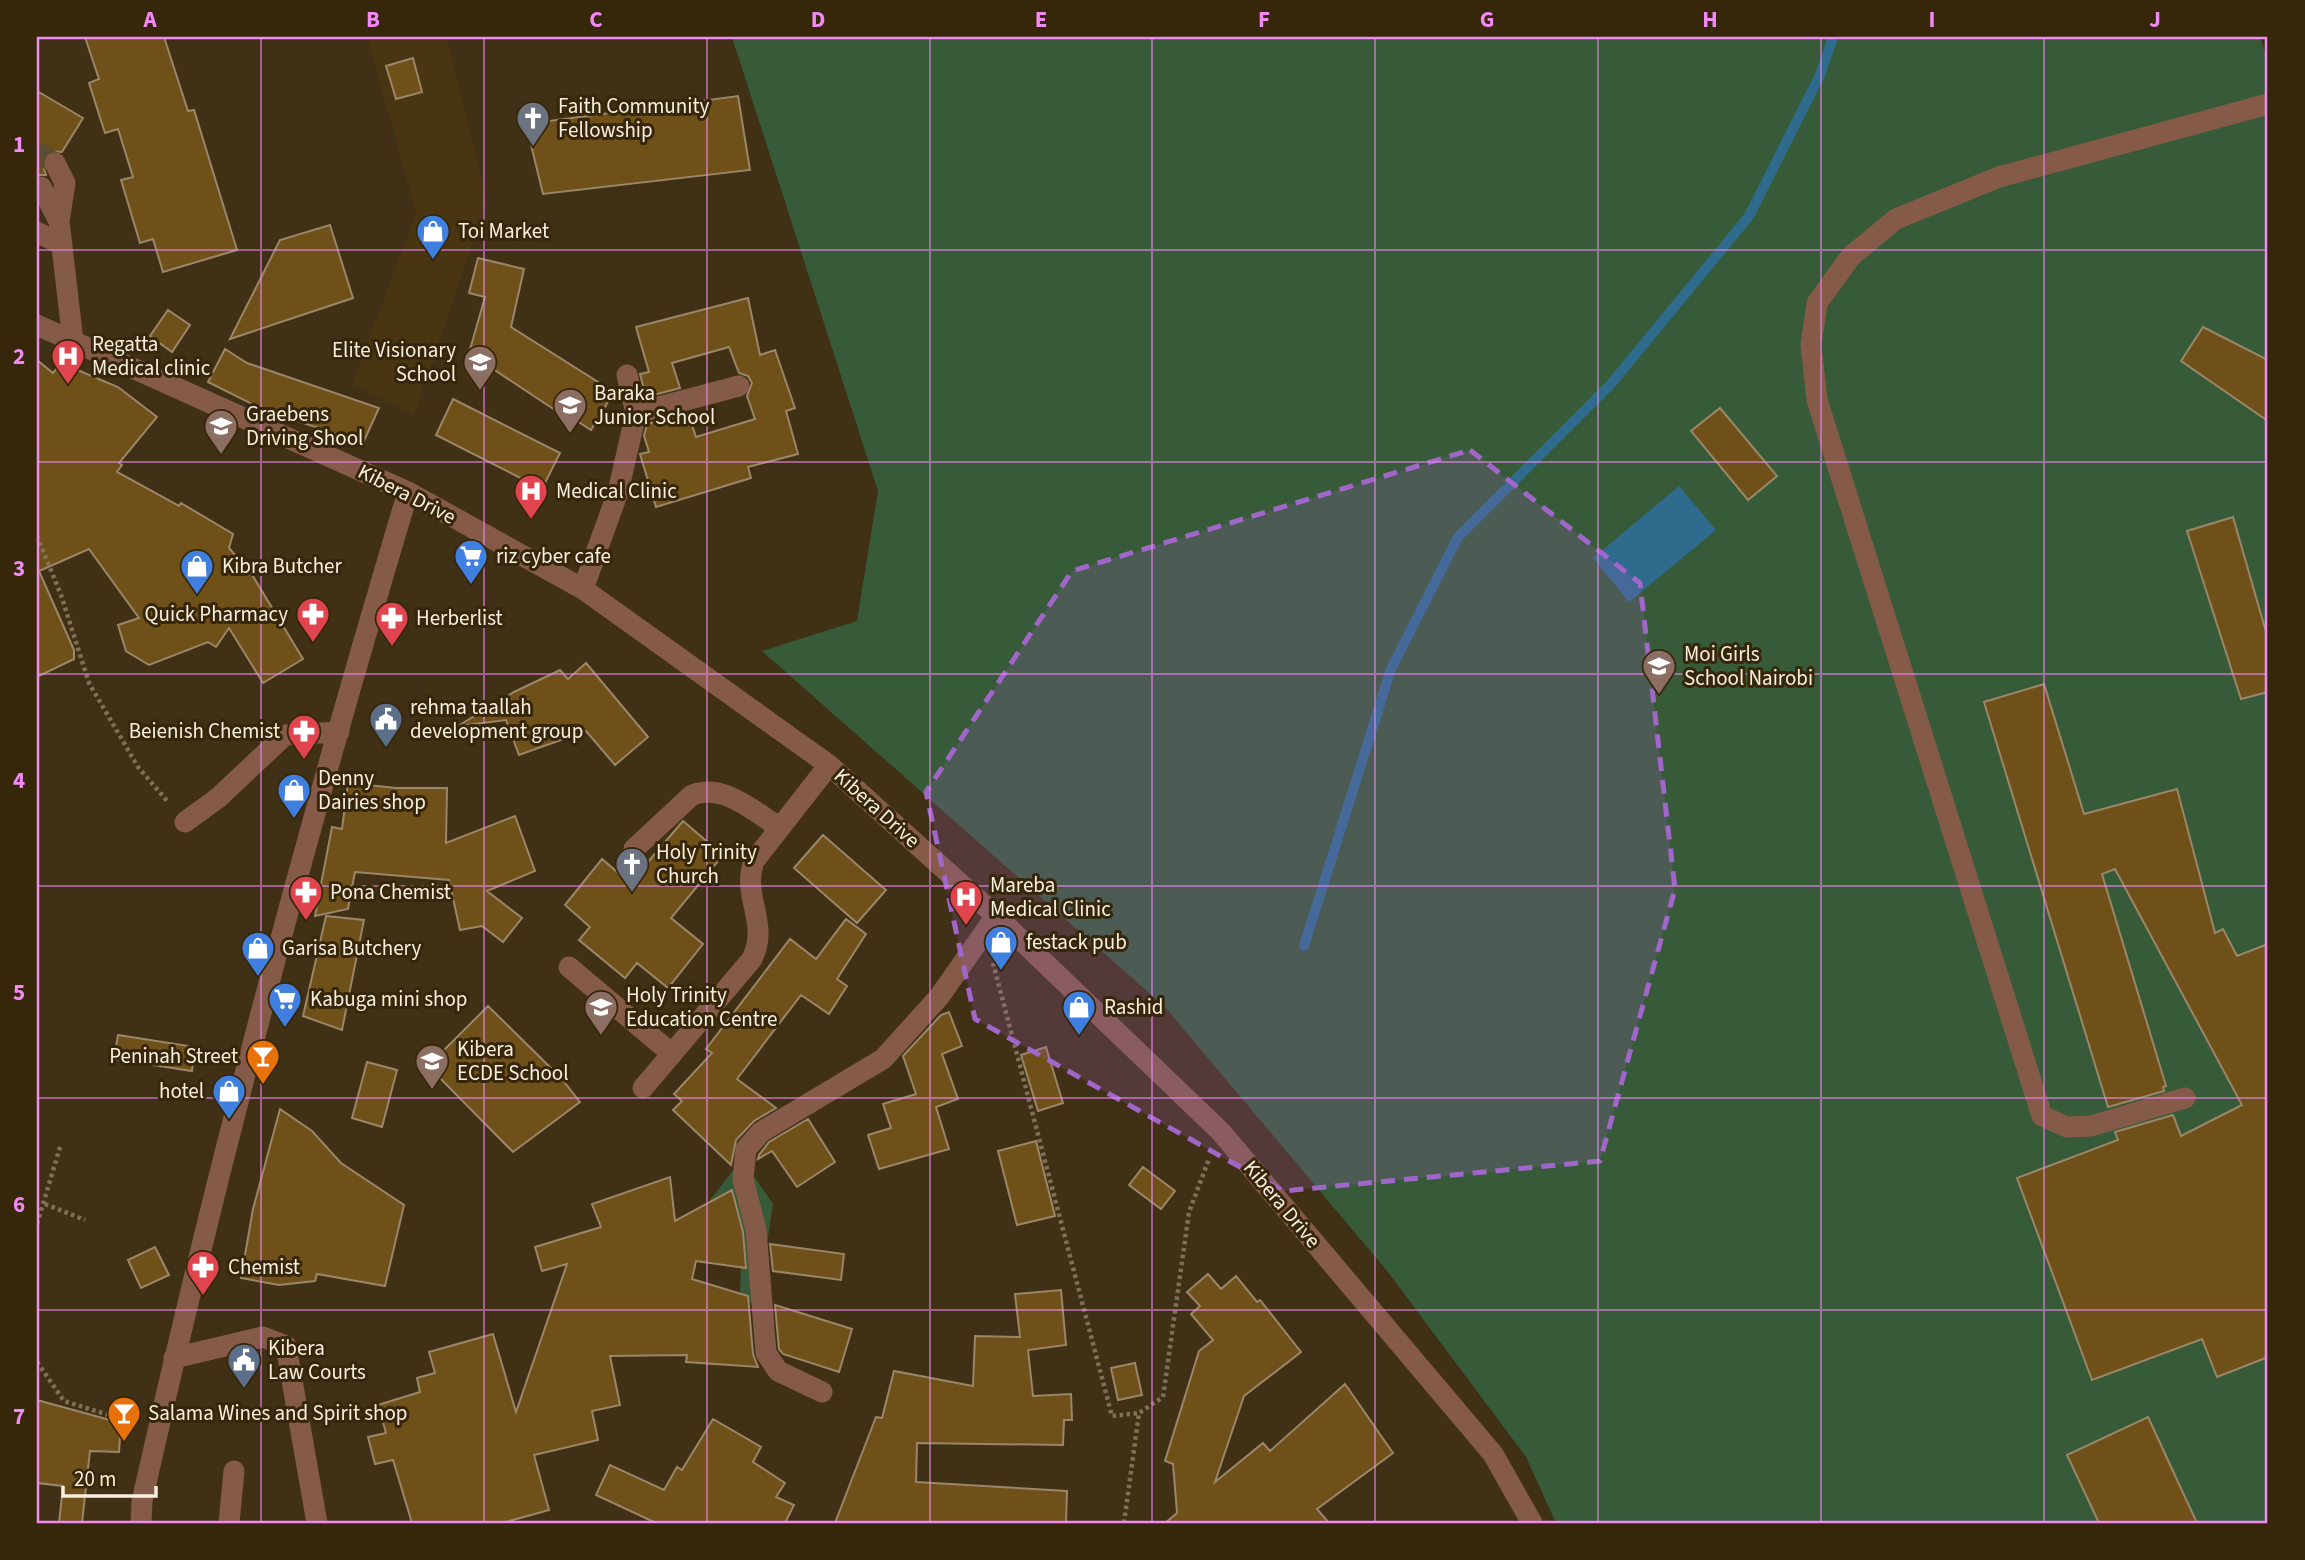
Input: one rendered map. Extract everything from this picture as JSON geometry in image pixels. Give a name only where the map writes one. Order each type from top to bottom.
[{"type":"street","points":[[2185,1098],[2091,1126],[2067,1127],[2042,1116],[1817,400],[1811,345],[1817,303],[1851,256],[1896,219],[1999,177],[2268,104]]},
{"type":"street","points":[[55,163],[65,183],[59,220],[73,341]]},
{"type":"street","points":[[41,187],[59,220]]},
{"type":"street","points":[[37,232],[62,245]]},
{"type":"street","name":"Kibera Drive","points":[[37,325],[408,492],[583,589],[829,765],[996,916],[1221,1132],[1493,1454],[1532,1523]]},
{"type":"street","points":[[583,589],[618,492],[636,413],[627,375]]},
{"type":"street","points":[[636,413],[739,386]]},
{"type":"street","points":[[141,1523],[142,1501],[174,1358],[233,1122],[339,732],[408,492]]},
{"type":"street","points":[[185,822],[218,798],[285,735],[339,732]]},
{"type":"street","points":[[643,1088],[752,958],[760,944],[750,874],[754,861],[829,765]]},
{"type":"street","points":[[634,849],[692,795],[704,790],[722,792],[779,827]]},
{"type":"street","points":[[822,1392],[778,1371],[769,1362],[766,1353],[756,1230],[743,1179],[746,1149],[761,1132],[883,1059],[939,998],[996,916]]},
{"type":"street","points":[[569,967],[672,1054]]},
{"type":"street","points":[[174,1358],[263,1337],[286,1346],[317,1523]]},
{"type":"street","points":[[229,1523],[233,1471]]},
{"type":"path","points":[[37,536],[61,594],[89,682],[138,767],[185,822]]},
{"type":"path","points":[[991,952],[1112,1416],[1139,1413],[1163,1397],[1189,1212],[1200,1177],[1221,1132]]},
{"type":"path","points":[[37,1224],[61,1144]]},
{"type":"path","points":[[45,1204],[85,1220]]},
{"type":"path","points":[[37,1362],[64,1401],[158,1430]]},
{"type":"path","points":[[1124,1523],[1139,1413]]},
{"type":"highlighted area","points":[[1470,450],[1640,583],[1675,889],[1600,1161],[1283,1191],[975,1019],[926,792],[1072,571]]},
{"type":"shaded area","name":"Toi Market","points":[[367,37],[447,37],[487,202],[414,415],[352,384],[416,213]]},
{"type":"green space","name":"Moi Girls School Nairobi","points":[[732,37],[2260,37],[2268,60],[2268,1523],[1556,1523],[1526,1457],[1388,1272],[1165,1007],[762,651],[857,621],[878,491]]},
{"type":"green space","points":[[742,1159],[773,1204],[758,1303],[740,1302],[741,1249],[716,1247],[710,1200]]},
{"type":"water","points":[[1679,486],[1716,530],[1629,602],[1593,558]]},
{"type":"building","points":[[85,37],[164,37],[188,111],[194,110],[237,250],[163,272],[153,239],[140,243],[121,180],[133,177],[118,129],[105,133],[89,83],[99,79]]},
{"type":"building","points":[[413,58],[422,92],[396,99],[386,66]]},
{"type":"building","points":[[37,91],[83,118],[62,152],[50,151],[44,156],[42,163],[46,175],[37,175]]},
{"type":"building","points":[[738,96],[750,170],[543,194],[526,124]]},
{"type":"building","points":[[330,225],[353,298],[230,339],[280,240]]},
{"type":"building","points":[[478,258],[524,269],[511,327],[614,392],[591,430],[577,421],[576,424],[469,353],[485,297],[469,293]]},
{"type":"building","points":[[748,298],[760,355],[775,350],[795,408],[786,411],[798,454],[748,467],[751,478],[656,507],[640,454],[649,452],[644,436],[647,424],[688,413],[696,437],[755,419],[747,396],[752,383],[748,376],[739,373],[729,347],[672,363],[680,388],[646,397],[640,374],[649,372],[636,327]]},
{"type":"building","points":[[168,310],[190,325],[172,352],[150,336]]},
{"type":"building","points":[[2203,327],[2268,360],[2268,421],[2181,361]]},
{"type":"building","points":[[225,349],[247,363],[379,408],[363,443],[262,409],[208,382]]},
{"type":"building","points":[[37,360],[53,373],[61,363],[118,387],[157,417],[119,463],[122,465],[117,472],[179,506],[181,503],[233,534],[229,548],[251,573],[303,659],[263,683],[229,628],[216,647],[208,642],[149,665],[126,651],[118,625],[139,618],[89,549],[39,571],[74,650],[74,659],[37,677]]},
{"type":"building","points":[[453,399],[560,453],[542,489],[436,435]]},
{"type":"building","points":[[1720,408],[1777,476],[1748,500],[1691,431]]},
{"type":"building","points":[[2233,517],[2268,639],[2268,692],[2241,699],[2187,531]]},
{"type":"building","points":[[586,663],[648,737],[615,765],[586,731],[519,755],[506,720],[458,726],[514,692],[560,670],[568,679]]},
{"type":"building","points":[[2044,684],[2084,814],[2177,789],[2215,933],[2223,929],[2237,956],[2268,944],[2268,1357],[2217,1377],[2202,1339],[2092,1380],[2017,1178],[2118,1140],[2115,1132],[2173,1115],[2181,1136],[2242,1105],[2115,869],[2102,874],[2166,1086],[2163,1087],[2164,1091],[2108,1107],[1984,702]]},
{"type":"building","points":[[348,783],[396,788],[447,788],[446,843],[515,816],[535,871],[487,891],[522,918],[503,942],[482,926],[460,930],[449,880],[355,872],[348,909],[315,916],[332,827],[342,829]]},
{"type":"building","name":"Holy Trinity Church","points":[[683,821],[723,855],[671,918],[703,944],[668,988],[637,963],[625,978],[579,940],[590,927],[565,905],[602,859],[630,883]]},
{"type":"building","points":[[823,835],[886,890],[857,923],[794,868]]},
{"type":"building","points":[[326,916],[364,920],[342,1030],[303,1016]]},
{"type":"building","points":[[846,919],[866,934],[837,979],[847,986],[829,1014],[801,995],[737,1079],[776,1108],[754,1121],[736,1140],[731,1165],[673,1110],[682,1101],[674,1094],[712,1053],[706,1049],[790,939],[816,959]]},
{"type":"building","points":[[488,1006],[561,1078],[580,1102],[513,1152],[428,1066]]},
{"type":"building","points":[[949,1012],[962,1046],[942,1054],[958,1099],[936,1107],[949,1149],[879,1169],[868,1135],[891,1128],[883,1104],[916,1094],[903,1056],[941,1015]]},
{"type":"building","points":[[118,1035],[195,1047],[192,1071],[114,1059]]},
{"type":"building","points":[[1046,1047],[1063,1103],[1038,1111],[1021,1055]]},
{"type":"building","points":[[367,1062],[397,1070],[382,1127],[352,1118]]},
{"type":"building","points":[[280,1109],[312,1131],[341,1163],[404,1205],[385,1286],[317,1274],[315,1281],[279,1285],[241,1278],[253,1209]]},
{"type":"building","points":[[808,1119],[835,1162],[797,1187],[772,1151],[758,1159],[769,1142]]},
{"type":"building","points":[[1036,1141],[1055,1216],[1017,1225],[998,1151]]},
{"type":"building","points":[[1143,1167],[1175,1191],[1161,1209],[1129,1185]]},
{"type":"building","points":[[670,1177],[675,1221],[732,1190],[743,1232],[746,1268],[696,1261],[692,1279],[748,1296],[753,1354],[758,1367],[686,1362],[687,1355],[610,1356],[620,1405],[592,1411],[598,1440],[534,1455],[549,1510],[502,1523],[412,1523],[393,1460],[375,1464],[368,1437],[386,1433],[378,1405],[420,1392],[417,1378],[435,1373],[429,1352],[493,1334],[516,1412],[567,1264],[542,1271],[535,1247],[601,1227],[592,1204]]},
{"type":"building","points":[[770,1244],[844,1254],[841,1280],[773,1271]]},
{"type":"building","points":[[155,1247],[169,1275],[141,1288],[128,1260]]},
{"type":"building","points":[[1208,1274],[1221,1289],[1236,1276],[1257,1302],[1260,1300],[1301,1352],[1244,1396],[1215,1482],[1263,1443],[1270,1451],[1345,1384],[1393,1453],[1317,1509],[1329,1523],[1165,1523],[1177,1513],[1173,1464],[1165,1461],[1199,1351],[1213,1340],[1191,1314],[1200,1306],[1187,1292]]},
{"type":"building","points":[[1061,1290],[1066,1345],[1028,1350],[1033,1396],[1071,1394],[1072,1420],[1064,1420],[1063,1445],[917,1443],[916,1482],[1067,1491],[1066,1523],[835,1523],[876,1417],[882,1418],[894,1371],[973,1386],[975,1336],[1020,1337],[1015,1294]]},
{"type":"building","points":[[775,1305],[852,1329],[839,1372],[783,1354],[779,1349]]},
{"type":"building","points":[[1135,1363],[1142,1395],[1118,1400],[1111,1368]]},
{"type":"building","points":[[37,1400],[121,1423],[119,1452],[90,1451],[82,1523],[59,1523],[63,1486],[37,1483]]},
{"type":"building","points":[[2148,1417],[2197,1523],[2099,1523],[2067,1455]]},
{"type":"building","points":[[713,1419],[761,1447],[753,1462],[785,1483],[776,1497],[794,1505],[785,1523],[656,1523],[596,1495],[610,1465],[664,1490],[677,1467],[682,1470]]},
{"type":"waterway","points":[[1304,946],[1391,669],[1458,537],[1611,384],[1749,216],[1820,75],[1833,37]]},
{"type":"tunnel","points":[[37,152],[55,163]]},
{"type":"place","name":"Faith Community Fellowship","points":[[533,148]]},
{"type":"place","name":"Toi Market","points":[[433,261]]},
{"type":"place","name":"Regatta Medical clinic","points":[[68,386]]},
{"type":"place","name":"Elite Visionary School","points":[[480,392]]},
{"type":"place","name":"Baraka Junior School","points":[[570,435]]},
{"type":"place","name":"Graebens Driving Shool","points":[[221,456]]},
{"type":"place","name":"Medical Clinic","points":[[531,521]]},
{"type":"place","name":"riz cyber cafe","points":[[471,586]]},
{"type":"place","name":"Kibra Butcher","points":[[197,596]]},
{"type":"place","name":"Quick Pharmacy","points":[[313,644]]},
{"type":"place","name":"Herberlist","points":[[392,648]]},
{"type":"place","name":"Moi Girls School Nairobi","points":[[1659,696]]},
{"type":"place","name":"rehma taallah development group","points":[[386,749]]},
{"type":"place","name":"Beienish Chemist","points":[[304,761]]},
{"type":"place","name":"Denny Dairies shop","points":[[294,820]]},
{"type":"place","name":"Holy Trinity Church","points":[[632,894]]},
{"type":"place","name":"Pona Chemist","points":[[306,922]]},
{"type":"place","name":"Mareba Medical Clinic","points":[[966,927]]},
{"type":"place","name":"festack pub","points":[[1001,972]]},
{"type":"place","name":"Garisa Butchery","points":[[258,978]]},
{"type":"place","name":"Kabuga mini shop","points":[[285,1029]]},
{"type":"place","name":"Holy Trinity Education Centre","points":[[601,1037]]},
{"type":"place","name":"Rashid","points":[[1079,1037]]},
{"type":"place","name":"Peninah Street","points":[[263,1086]]},
{"type":"place","name":"Kibera ECDE School","points":[[432,1091]]},
{"type":"place","name":"hotel","points":[[229,1121]]},
{"type":"place","name":"Chemist","points":[[203,1297]]},
{"type":"place","name":"Kibera Law Courts","points":[[244,1390]]},
{"type":"place","name":"Salama Wines and Spirit shop","points":[[124,1443]]}]
